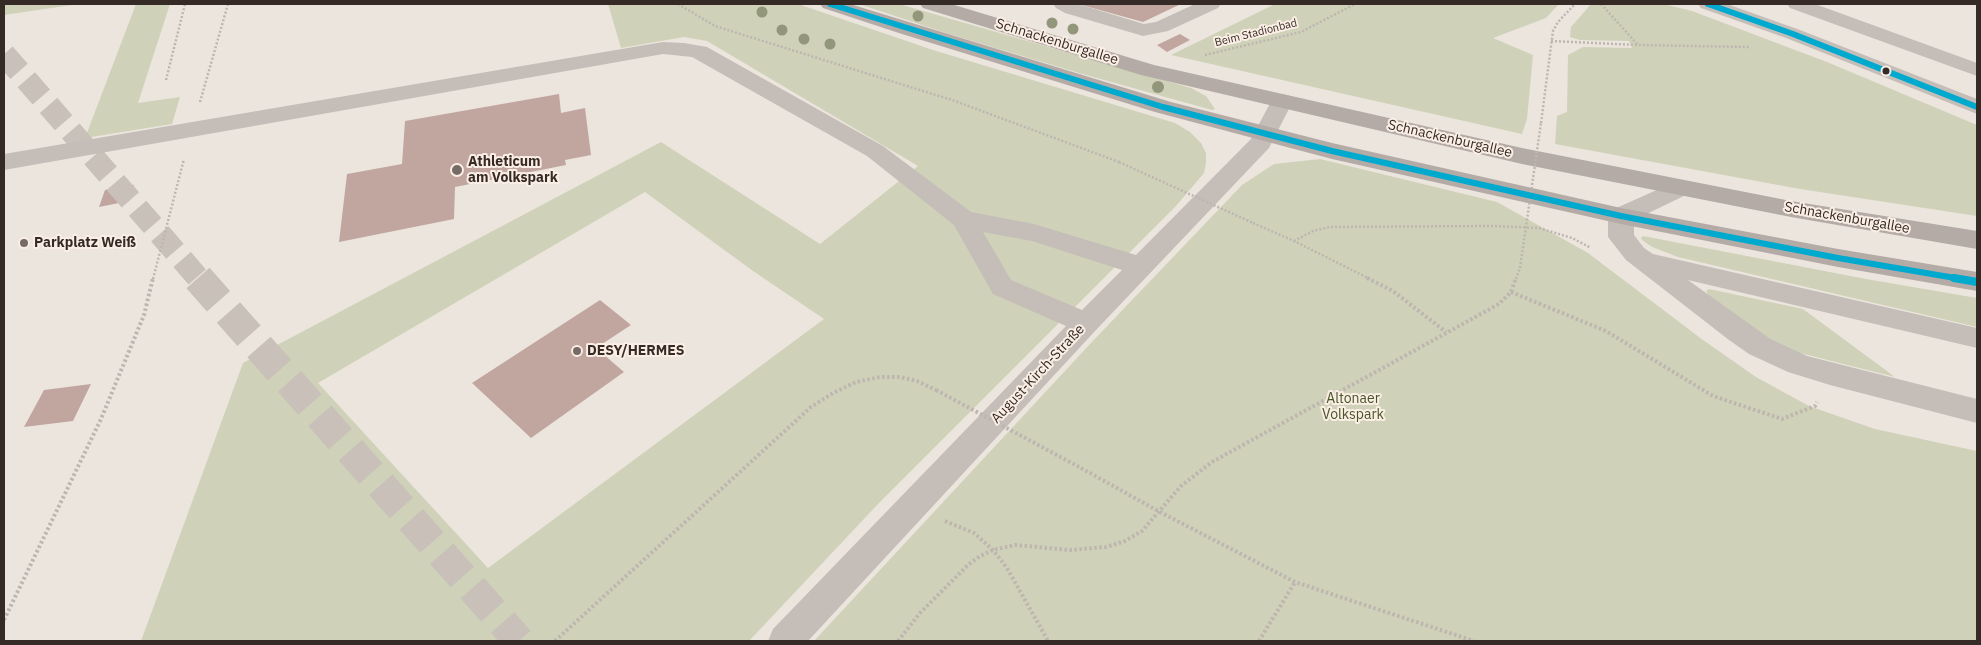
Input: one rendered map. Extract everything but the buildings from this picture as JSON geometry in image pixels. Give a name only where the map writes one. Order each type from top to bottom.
[{"type":"main road","points":[[830,4],[1163,107],[1267,134],[1621,216],[1838,258],[1977,282]]},
{"type":"main road","name":"Schnackenburgallee","points":[[930,4],[1149,70],[1522,156],[1679,188],[1977,240]]},
{"type":"street","points":[[1063,4],[1072,9],[1143,30],[1161,27],[1211,4]]},
{"type":"street","points":[[1708,4],[1757,21],[1977,107]]},
{"type":"street","points":[[1757,21],[1771,4]]},
{"type":"street","points":[[1797,4],[1977,70]]},
{"type":"street","points":[[4,162],[663,48],[684,49],[698,52],[875,151],[963,219],[1002,287],[1086,323]]},
{"type":"street","name":"August-Kirch-Straße","points":[[785,641],[1086,323],[1262,143],[1282,101]]},
{"type":"street","points":[[1679,188],[1621,216],[1622,237],[1627,245],[1644,261],[1759,346],[1778,356],[1830,374],[1977,411]]},
{"type":"street","points":[[963,219],[1034,233],[1141,266]]},
{"type":"street","points":[[1644,261],[1977,338]]},
{"type":"path","points":[[166,80],[185,4]]},
{"type":"path","points":[[4,620],[101,419],[144,315],[192,129],[228,4]]},
{"type":"path","points":[[678,4],[716,26],[955,100],[1119,162],[1294,241],[1393,291],[1446,332]]},
{"type":"path","name":"Beim Stadionbad","points":[[1201,56],[1301,32],[1355,4]]},
{"type":"path","points":[[898,641],[920,613],[968,565],[980,556],[993,550],[1015,545],[1070,550],[1106,547],[1125,541],[1142,531],[1182,486],[1212,462],[1499,304],[1512,292],[1520,268],[1542,122],[1551,41],[1558,22],[1575,4]]},
{"type":"path","points":[[1601,4],[1638,45]]},
{"type":"path","points":[[1551,41],[1757,47]]},
{"type":"path","points":[[1294,241],[1313,231],[1330,227],[1494,226],[1539,228],[1572,238],[1597,253]]},
{"type":"path","points":[[1512,292],[1606,331],[1713,396],[1782,419],[1815,406],[1830,374]]},
{"type":"path","points":[[555,641],[811,407],[832,393],[856,382],[880,377],[900,377],[917,381],[936,390],[1160,512],[1295,582],[1474,641]]},
{"type":"path","points":[[915,503],[937,518],[974,533],[993,550],[1007,568],[1048,641]]},
{"type":"path","points":[[1259,641],[1295,582]]},
{"type":"green space","points":[[4,4],[79,4],[4,15]]},
{"type":"green space","points":[[136,4],[170,4],[138,103],[180,97],[172,124],[85,138]]},
{"type":"green space","points":[[608,4],[798,4],[933,50],[1175,123],[1190,132],[1201,143],[1206,153],[1204,173],[1176,206],[879,503],[749,641],[141,641],[243,363],[661,142],[820,244],[918,166],[707,41],[684,37],[621,48]],"holes":[[[645,192],[753,271],[824,319],[488,568],[318,383]]]},
{"type":"green space","points":[[859,4],[899,4],[1191,88],[1206,96],[1215,109],[1212,110],[1079,73],[946,33]]},
{"type":"green space","points":[[1275,4],[1559,4],[1546,18],[1493,38],[1533,55],[1527,119],[1522,134],[1171,55]]},
{"type":"green space","points":[[1591,4],[1663,4],[1692,11],[1827,62],[1977,125],[1977,216],[1800,189],[1555,144],[1557,116],[1567,112],[1568,55],[1583,47],[1632,48],[1629,41],[1580,40],[1570,37],[1571,27]]},
{"type":"green space","name":"Altonaer Volkspark","points":[[1320,159],[1497,202],[1588,253],[1703,340],[1756,377],[1809,406],[1875,429],[1977,451],[1977,641],[814,641],[1090,344],[1242,185],[1274,164]]},
{"type":"green space","points":[[1643,236],[1866,279],[1977,298],[1977,327],[1678,257],[1652,247],[1642,240]]},
{"type":"green space","points":[[1709,289],[1803,309],[1895,377],[1800,353],[1765,336],[1709,296],[1706,291]]},
{"type":"tunnel","points":[[4,54],[199,279]]},
{"type":"tunnel","points":[[198,278],[519,641]]},
{"type":"transit line","points":[[830,4],[1163,107],[1332,151],[1621,216],[1838,258],[1977,282]]},
{"type":"transit line","points":[[1708,4],[1793,34],[1977,107]]},
{"type":"place","name":"Athleticum am Volkspark","points":[[457,170]]},
{"type":"place","name":"Parkplatz Weiß","points":[[24,243]]},
{"type":"place","name":"DESY/HERMES","points":[[577,351]]}]
